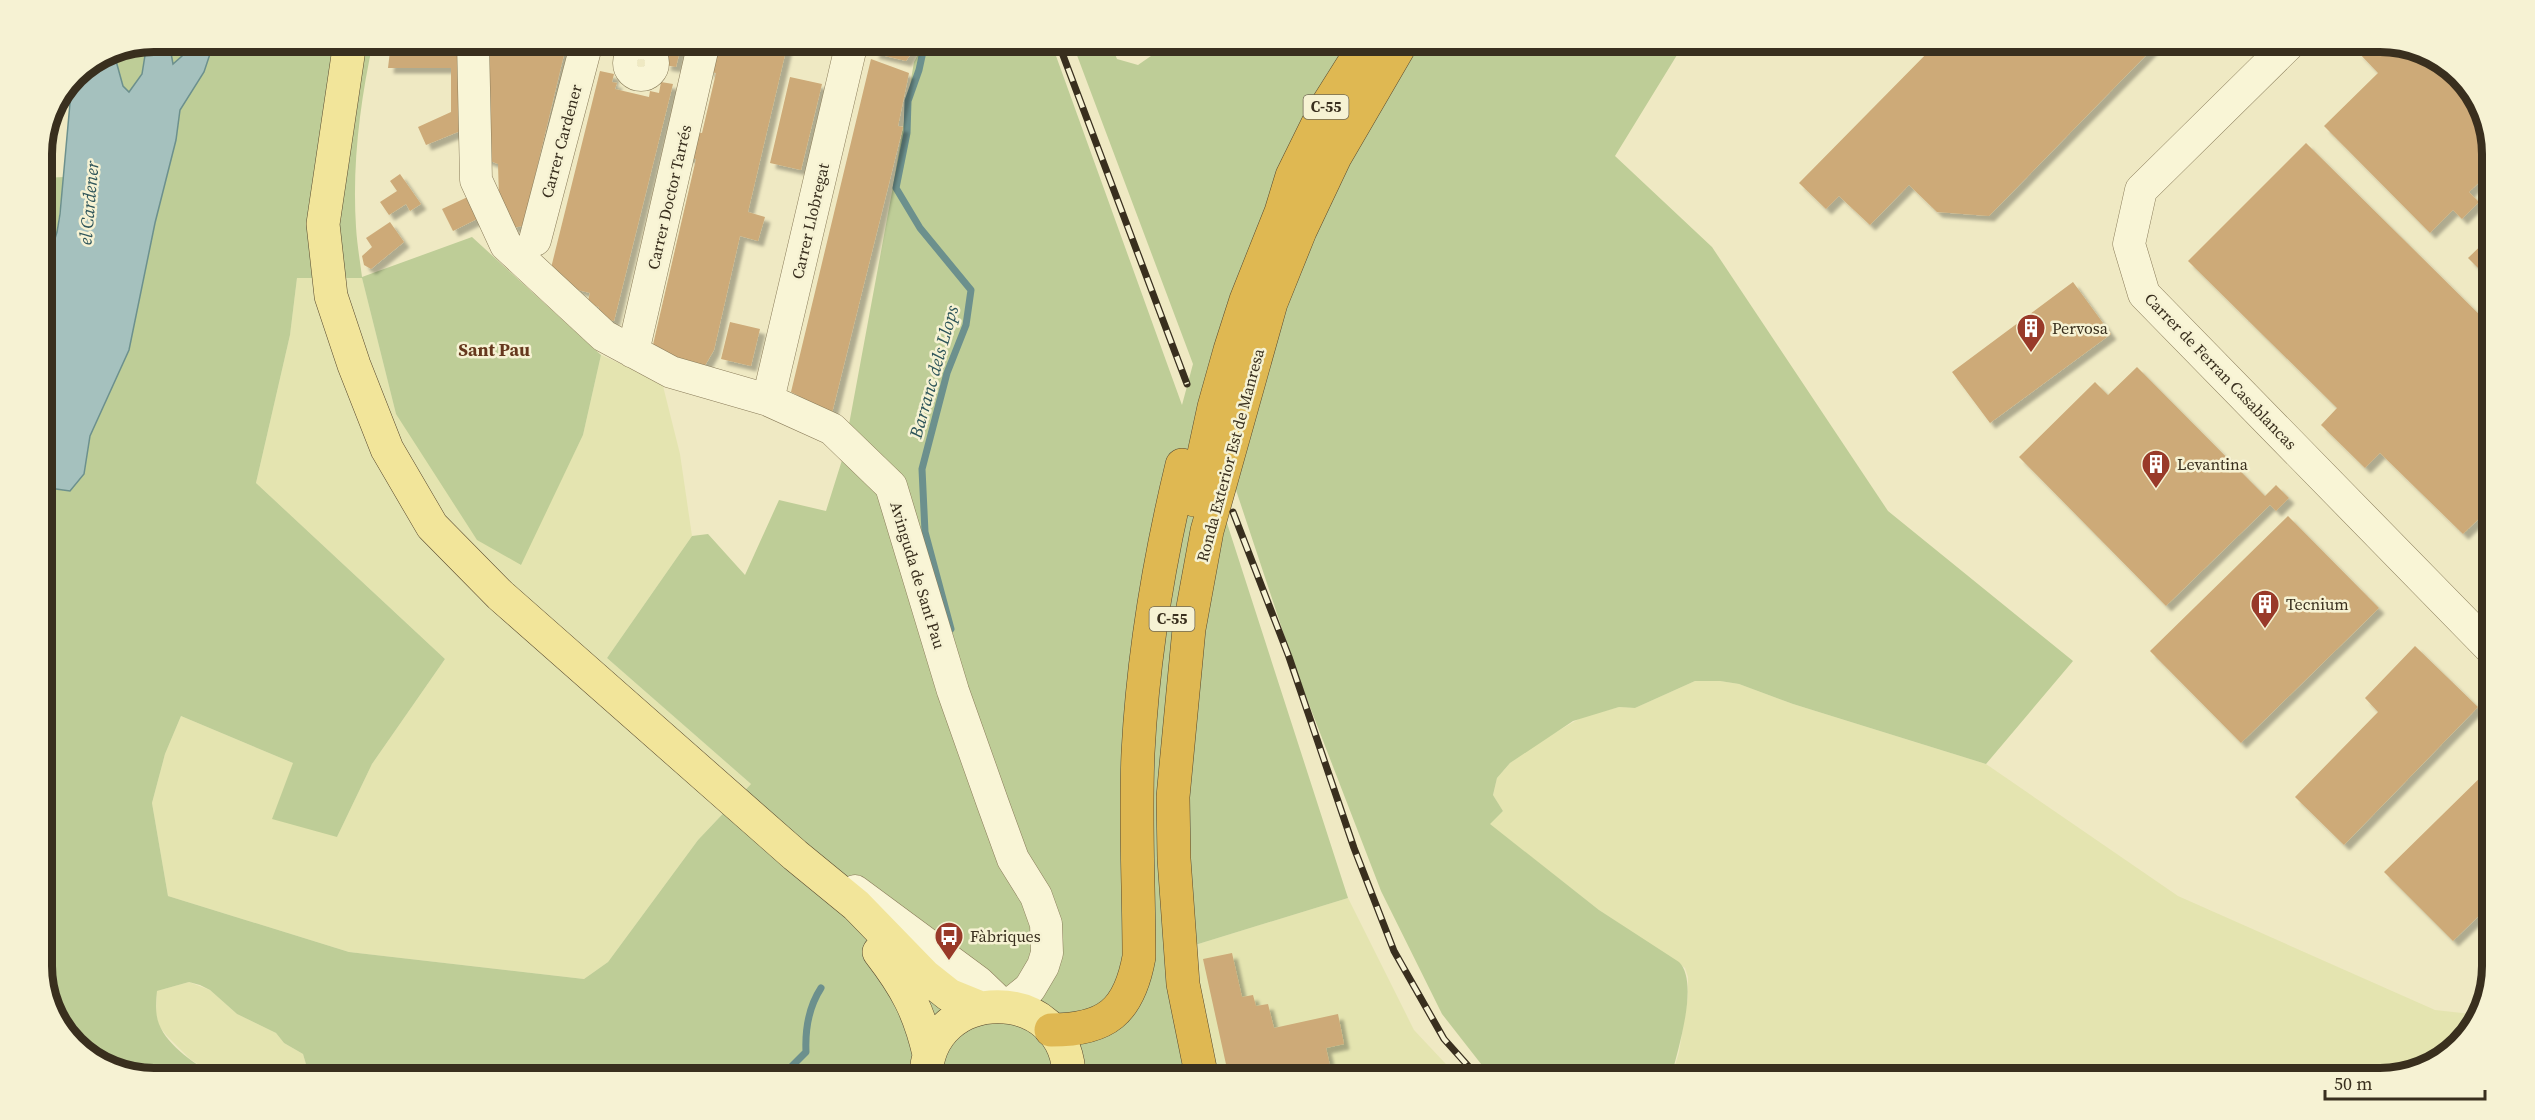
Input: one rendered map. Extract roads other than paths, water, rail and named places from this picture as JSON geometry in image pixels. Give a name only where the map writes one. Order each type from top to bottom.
[{"type":"highway","name":"Ronda Exterior Est de Manresa","points":[[1181,1068],[1165,967],[1160,906],[1159,746],[1170,634],[1188,526],[1214,407],[1246,300],[1281,212],[1292,176],[1326,107],[1361,52]]},
{"type":"highway","name":"Ronda Exterior Est de Manresa","points":[[1200,1068],[1184,984],[1174,859],[1173,797],[1189,629],[1207,531],[1270,303],[1300,231],[1335,157],[1396,52]]},
{"type":"highway","points":[[1017,1008],[1083,1028],[1105,1020],[1121,1008],[1132,990],[1139,957],[1137,814],[1141,710],[1152,615],[1162,555],[1182,466],[1207,376],[1255,245],[1292,176]]},
{"type":"main road","points":[[349,52],[323,225],[332,296],[354,365],[387,449],[432,526],[500,595],[818,875],[856,905],[925,976],[949,995],[1017,1008],[1065,1054],[1067,1068]]},
{"type":"main road","points":[[818,875],[839,906],[875,947],[906,990],[918,1011],[928,1066]]},
{"type":"main road","points":[[928,1066],[940,1033],[964,1014],[1017,1008]]},
{"type":"street","name":"Avinguda de Sant Pau","points":[[473,52],[476,180],[506,245],[604,336],[670,372],[768,400],[832,429],[891,486],[953,691],[1013,859],[1036,896],[1046,924],[1047,953],[1017,1008]]},
{"type":"street","name":"Carrer Cardener","points":[[535,240],[584,52]]},
{"type":"street","points":[[606,52],[641,64],[696,78]]},
{"type":"street","name":"Carrer Doctor Tarrés","points":[[633,352],[702,52]]},
{"type":"street","name":"Carrer Llobregat","points":[[768,400],[850,52]]},
{"type":"street","name":"Carrer de Ferran Casablancas","points":[[2281,52],[2141,190],[2129,244],[2144,294],[2482,640]]},
{"type":"water","name":"el Cardener","points":[[171,52],[173,64],[184,52],[210,52],[204,72],[180,110],[176,140],[155,223],[129,350],[90,436],[84,474],[70,491],[53,489],[53,245],[60,214],[71,97],[82,82],[115,60],[123,86],[129,92],[142,74],[145,53]]},
{"type":"waterway","name":"Barranc dels Llops","points":[[923,52],[908,101],[907,133],[896,188],[920,228],[971,290],[966,325],[947,373],[922,469],[925,532],[951,629]]},
{"type":"waterway","name":"Barranc dels Llops","points":[[790,1068],[806,1052],[808,1019],[821,988]]},
{"type":"railway","points":[[1062,52],[1187,384]]},
{"type":"railway","points":[[1233,512],[1289,657],[1354,848],[1394,951],[1444,1039],[1470,1068]]},
{"type":"place","name":"Pervosa","points":[[2031,354]]},
{"type":"place","name":"Levantina","points":[[2156,490]]},
{"type":"place","name":"Tecnium","points":[[2265,630]]},
{"type":"place","name":"Fàbriques","points":[[949,962]]},
{"type":"district","name":"Sant Pau","points":[[494,350]]}]
